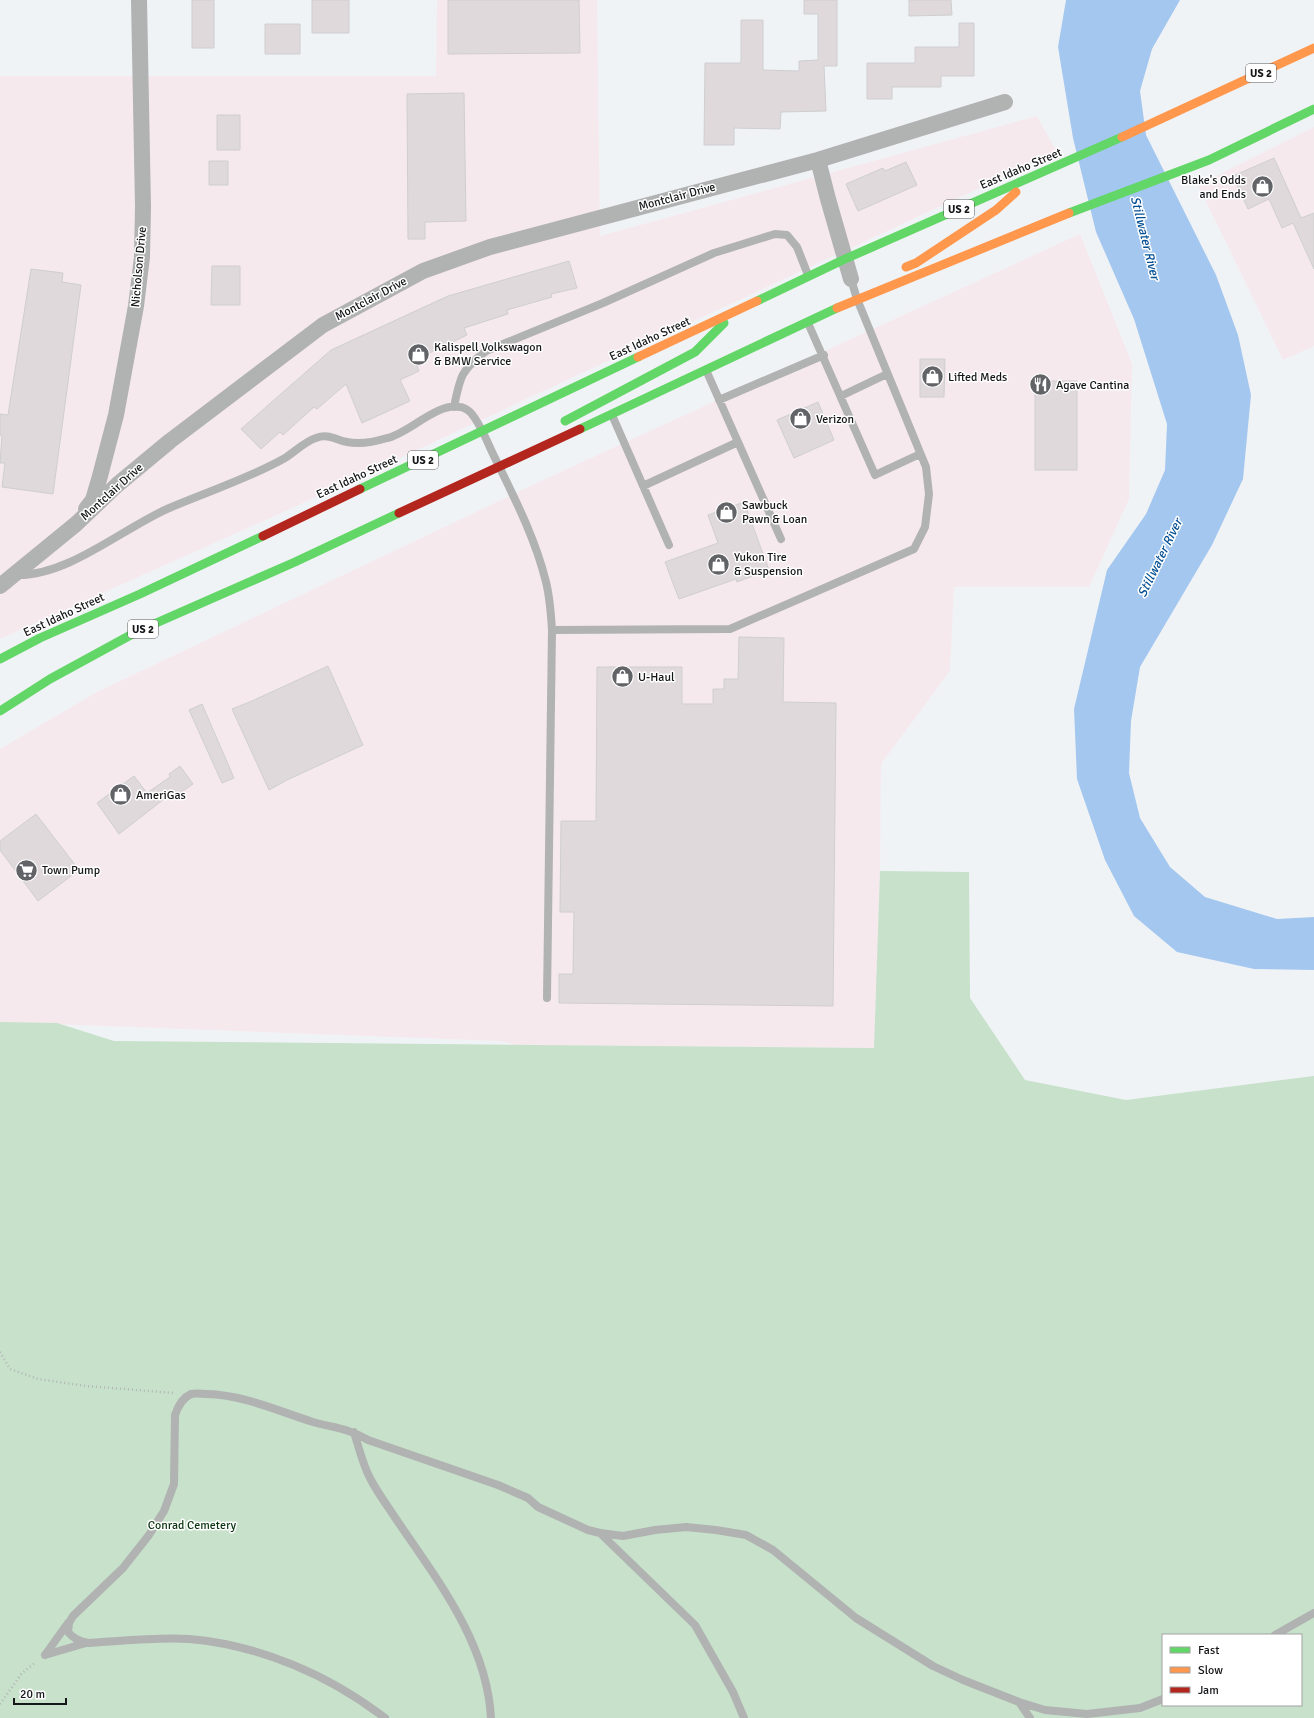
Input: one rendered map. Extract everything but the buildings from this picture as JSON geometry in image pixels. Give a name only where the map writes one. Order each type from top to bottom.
[{"type":"highway","name":"East Idaho Street","points":[[0,659],[40,638],[140,594],[845,259],[1073,160],[1208,99],[1314,48]]},
{"type":"highway","name":"US 2","points":[[0,711],[50,679],[138,631],[295,562],[857,299],[1083,206],[1210,160],[1314,108]]},
{"type":"highway","points":[[896,271],[916,263],[996,210],[1032,178]]},
{"type":"highway","points":[[857,299],[865,288]]},
{"type":"highway","points":[[559,424],[695,352],[734,312]]},
{"type":"highway","points":[[499,467],[526,444]]},
{"type":"street","name":"Nicholson Drive","points":[[76,524],[92,500],[116,415],[135,313],[142,257],[143,206],[139,0]]},
{"type":"street","name":"Montclair Drive","points":[[0,586],[76,524],[117,485],[170,441],[323,325],[423,271],[490,247],[818,160],[1004,102]]},
{"type":"street","points":[[818,160],[851,280]]},
{"type":"lane","points":[[454,407],[457,387],[462,374],[471,362],[486,351],[596,306],[714,253],[775,234],[787,235],[797,247],[808,277]]},
{"type":"lane","points":[[552,630],[730,628],[914,549],[925,527],[929,494],[926,467],[887,374],[851,280]]},
{"type":"lane","points":[[808,322],[824,355],[875,475],[920,454]]},
{"type":"lane","points":[[719,400],[824,355]]},
{"type":"lane","points":[[706,370],[781,539]]},
{"type":"lane","points":[[841,396],[887,374]]},
{"type":"lane","points":[[12,575],[26,575],[49,570],[67,562],[166,510],[285,458],[306,442],[318,437],[332,436],[347,442],[367,443],[393,437],[432,414],[450,407],[461,407],[470,412],[482,432],[499,467],[536,549],[547,583],[552,630],[547,998]]},
{"type":"lane","points":[[612,414],[669,545]]},
{"type":"lane","points":[[643,486],[738,442]]},
{"type":"lane","points":[[45,1654],[73,1616],[123,1568],[149,1535],[164,1511],[174,1484],[176,1415],[178,1405],[184,1398],[192,1394],[216,1394],[259,1402],[326,1426],[354,1432],[375,1442],[498,1485],[528,1498],[538,1507],[588,1530],[623,1536],[655,1530],[686,1527],[746,1535],[773,1550],[856,1618],[933,1666],[963,1680],[1019,1702],[1045,1710],[1087,1714],[1140,1708],[1162,1699]]},
{"type":"lane","points":[[354,1432],[371,1481],[439,1583],[465,1627],[486,1679],[491,1718]]},
{"type":"lane","points":[[600,1533],[696,1625],[733,1692],[744,1718]]},
{"type":"lane","points":[[1277,1634],[1314,1613]]},
{"type":"lane","points":[[73,1616],[69,1623],[68,1632],[73,1638],[80,1642],[88,1643],[152,1639],[188,1639],[212,1642],[259,1653],[318,1676],[352,1695],[385,1718]]},
{"type":"lane","points":[[45,1654],[88,1643]]},
{"type":"lane","points":[[1019,1702],[1030,1718]]},
{"type":"path","points":[[0,1352],[10,1369],[38,1379],[86,1386],[192,1394]]},
{"type":"path","points":[[0,1704],[22,1673],[45,1654]]},
{"type":"shaded area","points":[[437,0],[597,0],[600,236],[1037,116],[1057,152],[288,510],[0,639],[0,76],[436,76]]},
{"type":"shaded area","points":[[1314,127],[1314,346],[1283,360],[1198,185]]},
{"type":"shaded area","points":[[1080,234],[1132,364],[1129,499],[1089,587],[954,587],[950,671],[881,764],[880,871],[874,1048],[517,1045],[500,1041],[0,1022],[0,749],[97,692],[556,474]]},
{"type":"green space","name":"Conrad Cemetery","points":[[880,871],[969,872],[970,998],[1025,1080],[1126,1100],[1314,1076],[1314,1718],[0,1718],[0,1022],[57,1023],[114,1041],[874,1048]]},
{"type":"water","name":"Stillwater River","points":[[1066,0],[1180,0],[1152,49],[1140,91],[1146,135],[1216,275],[1238,335],[1251,395],[1243,479],[1212,545],[1140,667],[1131,721],[1129,773],[1140,818],[1170,867],[1205,897],[1277,919],[1314,917],[1314,970],[1254,969],[1177,952],[1134,916],[1105,860],[1077,779],[1074,709],[1107,570],[1146,514],[1165,470],[1167,424],[1134,319],[1096,232],[1073,138],[1058,47]]},
{"type":"traffic: fast","points":[[1069,213],[1209,160],[1314,109]]},
{"type":"traffic: fast","points":[[757,301],[845,259],[1122,137]]},
{"type":"traffic: fast","points":[[580,429],[837,308]]},
{"type":"traffic: fast","points":[[565,421],[695,352],[724,323]]},
{"type":"traffic: fast","points":[[360,489],[638,357]]},
{"type":"traffic: fast","points":[[0,711],[50,679],[138,631],[295,562],[399,513]]},
{"type":"traffic: fast","points":[[0,659],[40,638],[140,594],[263,536]]},
{"type":"traffic: slow","points":[[1122,137],[1314,48]]},
{"type":"traffic: slow","points":[[906,267],[916,263],[996,210],[1016,192]]},
{"type":"traffic: slow","points":[[837,308],[1069,213]]},
{"type":"traffic: slow","points":[[638,357],[757,301]]},
{"type":"traffic: jam","points":[[399,513],[580,429]]},
{"type":"traffic: jam","points":[[263,536],[360,489]]},
{"type":"place","name":"Blake's Odds and Ends","points":[[1262,187]]},
{"type":"place","name":"Kalispell Volkswagon & BMW Service","points":[[419,354]]},
{"type":"place","name":"Lifted Meds","points":[[932,377]]},
{"type":"place","name":"Agave Cantina","points":[[1040,385]]},
{"type":"place","name":"Verizon","points":[[801,419]]},
{"type":"place","name":"Sawbuck Pawn & Loan","points":[[727,512]]},
{"type":"place","name":"Yukon Tire & Suspension","points":[[718,564]]},
{"type":"place","name":"U-Haul","points":[[623,677]]},
{"type":"place","name":"AmeriGas","points":[[120,795]]},
{"type":"place","name":"Town Pump","points":[[27,870]]}]
